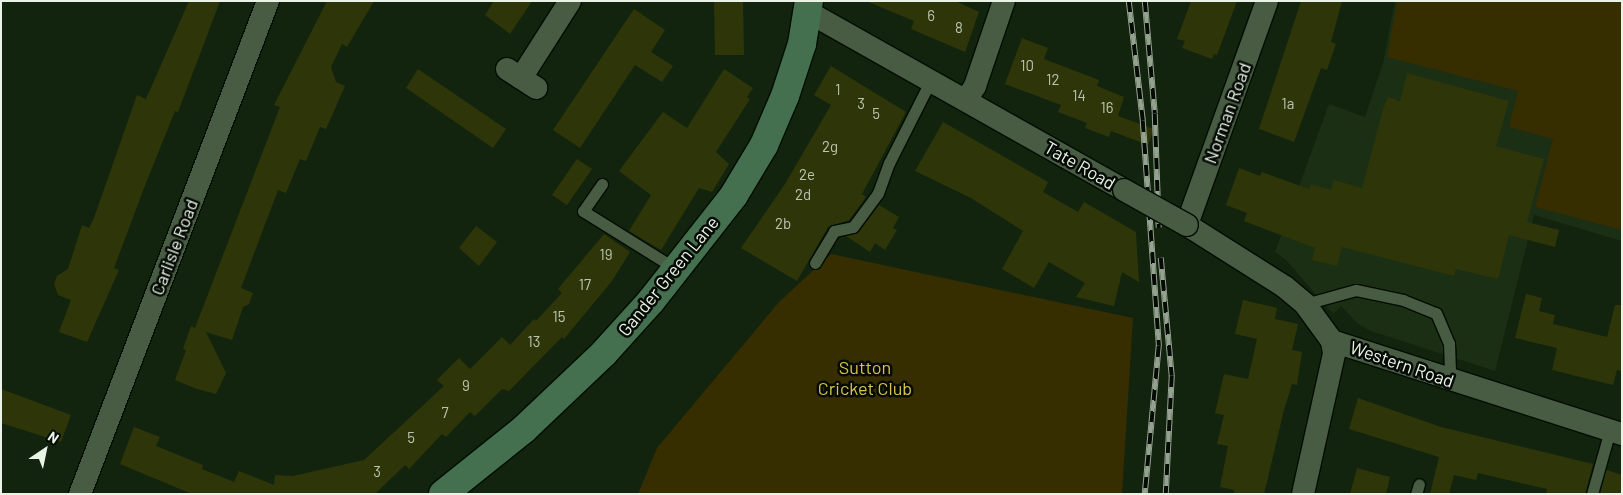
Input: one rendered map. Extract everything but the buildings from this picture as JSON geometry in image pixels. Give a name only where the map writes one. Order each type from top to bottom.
[{"type":"street","name":"Carlisle Road","points":[[80,494],[268,1]]},
{"type":"street","points":[[521,78],[570,1]]},
{"type":"street","points":[[966,100],[975,86],[1004,1]]},
{"type":"street","name":"Norman Road","points":[[1187,225],[1267,1]]},
{"type":"street","name":"Tate Road","points":[[809,7],[931,80],[1187,225],[1264,271],[1305,304],[1332,341]]},
{"type":"street","name":"Gander Green Lane","points":[[443,494],[565,393],[651,301],[734,195],[764,145],[785,96],[809,7]]},
{"type":"street","name":"Western Road","points":[[1303,494],[1334,354],[1332,341],[1450,381],[1616,432]]},
{"type":"lane","points":[[814,263],[834,230],[853,228],[878,193],[888,163],[931,80]]},
{"type":"lane","points":[[602,184],[583,211],[676,269]]},
{"type":"lane","points":[[1305,304],[1356,290],[1403,300],[1436,313],[1449,343],[1450,381]]},
{"type":"lane","points":[[1592,494],[1616,432]]},
{"type":"shaded area","points":[[1395,1],[1622,1],[1622,241],[1534,215],[1495,371],[1371,331],[1358,324],[1341,306],[1333,314],[1286,260],[1275,252],[1329,104],[1365,117],[1383,63]]},
{"type":"green space","points":[[1397,1],[1622,1],[1622,230],[1535,207],[1553,139],[1509,127],[1518,91],[1387,57]]},
{"type":"green space","name":"Sutton Cricket Club","points":[[831,254],[1133,318],[1122,494],[638,494],[657,448],[779,302]]},
{"type":"railway","points":[[1129,1],[1143,121],[1159,346],[1145,494]]},
{"type":"railway","points":[[1145,1],[1155,114],[1159,228]]},
{"type":"railway","points":[[1161,258],[1172,376],[1166,494]]}]
